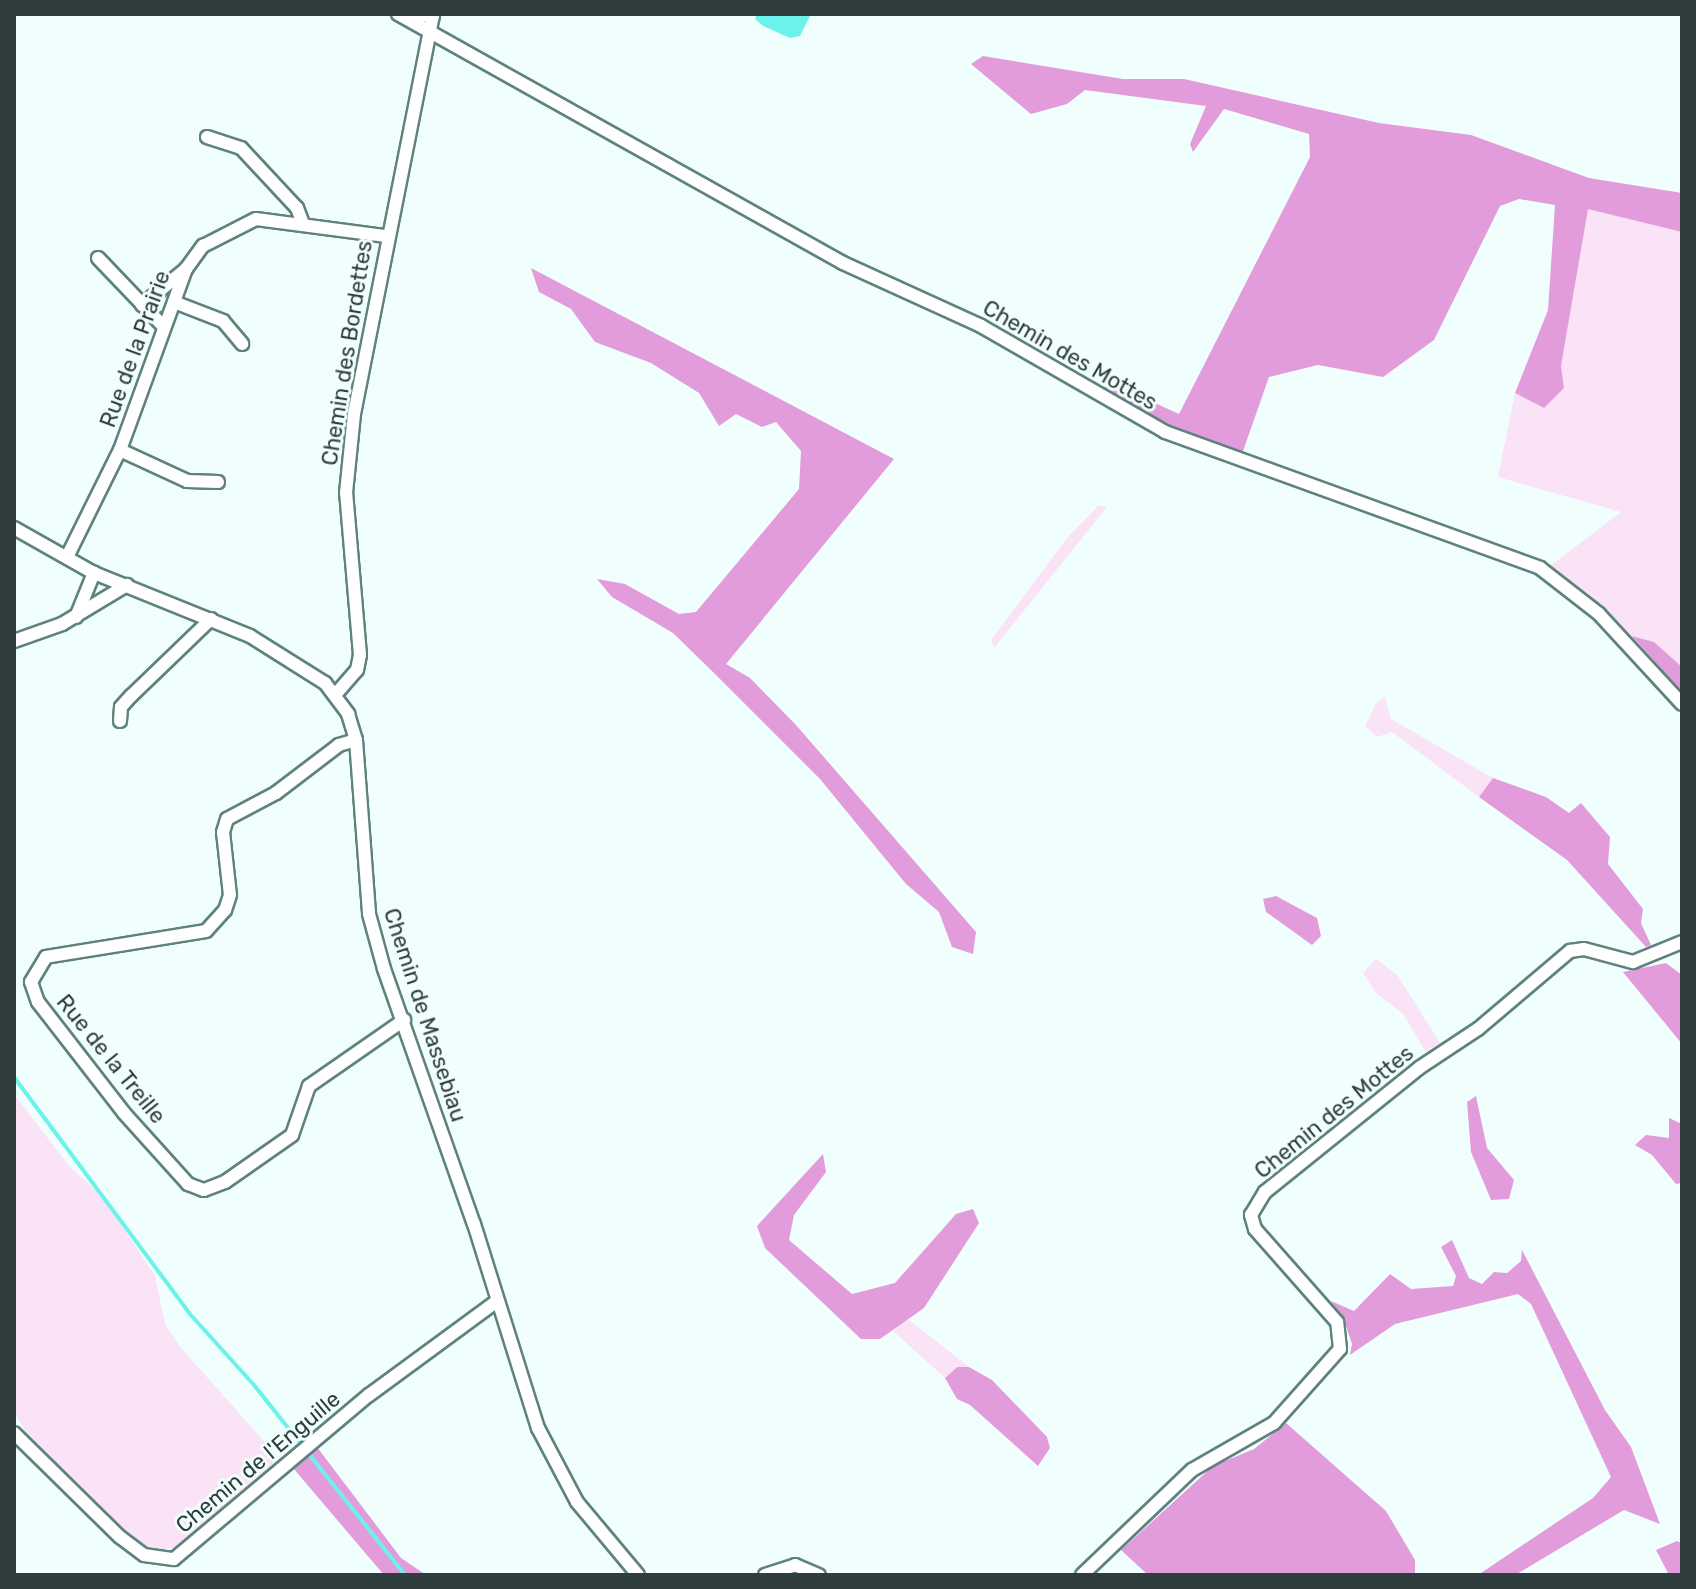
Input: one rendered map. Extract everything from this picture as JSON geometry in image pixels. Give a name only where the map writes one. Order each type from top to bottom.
[{"type":"street","name":"Chemin des Mottes","points":[[398,14],[843,263],[981,326],[1165,432],[1540,568],[1599,614],[1682,704]]},
{"type":"street","points":[[415,14],[433,16]]},
{"type":"street","name":"Chemin des Bordettes","points":[[335,695],[357,670],[360,655],[347,463],[386,236],[433,16]]},
{"type":"street","points":[[207,137],[241,148],[297,208],[302,221]]},
{"type":"street","name":"Rue de la Prairie","points":[[68,555],[120,450],[186,269],[203,246],[236,226],[256,219],[302,221],[386,236]]},
{"type":"street","points":[[98,258],[164,327]]},
{"type":"street","points":[[142,305],[186,269]]},
{"type":"street","points":[[174,302],[223,321],[242,344]]},
{"type":"street","points":[[120,450],[187,481],[218,482]]},
{"type":"street","name":"Chemin de Massebiau","points":[[14,528],[68,555],[94,573],[211,619],[308,669],[335,695],[356,740],[369,914],[538,1428],[560,1473],[638,1575]]},
{"type":"street","points":[[76,617],[94,573]]},
{"type":"street","points":[[14,641],[76,617],[127,585]]},
{"type":"street","points":[[120,721],[121,707],[211,619]]},
{"type":"street","name":"Rue de la Treille","points":[[356,740],[339,745],[276,793],[227,819],[223,832],[230,895],[225,910],[206,931],[46,957],[31,982],[38,1002],[124,1113],[188,1184],[204,1190],[225,1182],[292,1135],[309,1086],[404,1020]]},
{"type":"street","name":"Chemin des Mottes","points":[[1082,1575],[1192,1470],[1274,1423],[1340,1349],[1337,1322],[1266,1248],[1255,1229],[1251,1215],[1265,1192],[1419,1068],[1478,1029],[1570,951],[1584,949],[1633,962],[1682,942]]},
{"type":"street","name":"Chemin de l'Enguille","points":[[14,1433],[120,1537],[144,1555],[174,1559],[335,1422],[497,1301]]},
{"type":"street","points":[[765,1575],[795,1565],[819,1575]]},
{"type":"shaded area","points":[[983,56],[1123,79],[1184,79],[1379,123],[1471,135],[1589,178],[1682,193],[1682,232],[1588,209],[1561,366],[1564,388],[1544,408],[1515,393],[1548,310],[1555,205],[1519,199],[1500,206],[1434,340],[1383,377],[1318,365],[1269,377],[1242,454],[1174,427],[1100,387],[1120,387],[1179,414],[1310,157],[1309,134],[1224,109],[1193,152],[1190,144],[1206,106],[1085,90],[1067,104],[1031,114],[971,64]]},
{"type":"shaded area","points":[[1588,208],[1682,232],[1682,667],[1654,642],[1632,636],[1550,566],[1621,512],[1498,477],[1515,393],[1543,408],[1564,388],[1561,366]]},
{"type":"shaded area","points":[[531,268],[894,459],[726,664],[750,678],[796,725],[976,932],[973,954],[952,947],[939,912],[906,884],[820,779],[714,673],[673,633],[612,597],[597,579],[625,584],[679,614],[696,612],[799,489],[801,451],[776,422],[762,427],[736,414],[719,426],[699,393],[651,363],[595,342],[571,309],[539,292]]},
{"type":"shaded area","points":[[1099,505],[1107,507],[994,648],[991,640],[1067,538]]},
{"type":"shaded area","points":[[1632,636],[1654,642],[1682,667],[1682,692]]},
{"type":"shaded area","points":[[1385,697],[1391,719],[1493,778],[1479,797],[1392,732],[1377,737],[1365,726],[1376,703]]},
{"type":"shaded area","points":[[1493,778],[1546,797],[1569,813],[1581,803],[1610,837],[1608,864],[1643,909],[1641,923],[1651,945],[1646,947],[1567,860],[1479,797]]},
{"type":"shaded area","points":[[1276,896],[1317,918],[1321,936],[1312,945],[1266,912],[1263,899]]},
{"type":"shaded area","points":[[1376,959],[1398,976],[1440,1043],[1426,1052],[1403,1014],[1376,993],[1363,973]]},
{"type":"shaded area","points":[[1666,963],[1682,975],[1682,1044],[1623,972]]},
{"type":"shaded area","points":[[14,1094],[70,1167],[104,1198],[155,1276],[165,1324],[181,1348],[279,1458],[185,1544],[163,1551],[143,1550],[26,1432],[14,1412]]},
{"type":"shaded area","points":[[1476,1096],[1487,1148],[1514,1180],[1509,1199],[1491,1200],[1471,1152],[1467,1102]]},
{"type":"shaded area","points":[[1669,1118],[1682,1124],[1682,1183],[1676,1184],[1652,1155],[1635,1145],[1646,1135],[1669,1138]]},
{"type":"shaded area","points":[[823,1154],[826,1172],[794,1215],[789,1240],[852,1294],[895,1283],[956,1214],[973,1209],[979,1223],[924,1308],[880,1339],[861,1339],[765,1248],[757,1226]]},
{"type":"shaded area","points":[[1452,1240],[1469,1278],[1482,1284],[1494,1272],[1507,1273],[1521,1261],[1522,1250],[1605,1410],[1631,1447],[1660,1524],[1624,1510],[1515,1575],[1478,1575],[1593,1498],[1611,1477],[1531,1304],[1518,1294],[1395,1324],[1350,1355],[1352,1344],[1344,1320],[1331,1301],[1354,1311],[1390,1274],[1411,1289],[1453,1286],[1456,1276],[1441,1247]]},
{"type":"shaded area","points":[[905,1317],[969,1367],[956,1367],[945,1378],[893,1331]]},
{"type":"shaded area","points":[[957,1367],[969,1367],[992,1380],[1047,1437],[1050,1448],[1038,1466],[970,1405],[957,1399],[945,1378]]},
{"type":"shaded area","points":[[1286,1423],[1386,1511],[1415,1560],[1415,1575],[1148,1575],[1121,1550],[1213,1466],[1254,1449]]},
{"type":"shaded area","points":[[317,1447],[401,1558],[426,1575],[384,1575],[293,1468]]},
{"type":"shaded area","points":[[1677,1541],[1682,1543],[1682,1575],[1669,1575],[1656,1550]]},
{"type":"water","points":[[757,14],[811,14],[800,36],[790,38],[763,26],[755,19]]},
{"type":"waterway","points":[[14,1077],[189,1313],[254,1385],[405,1575]]}]
